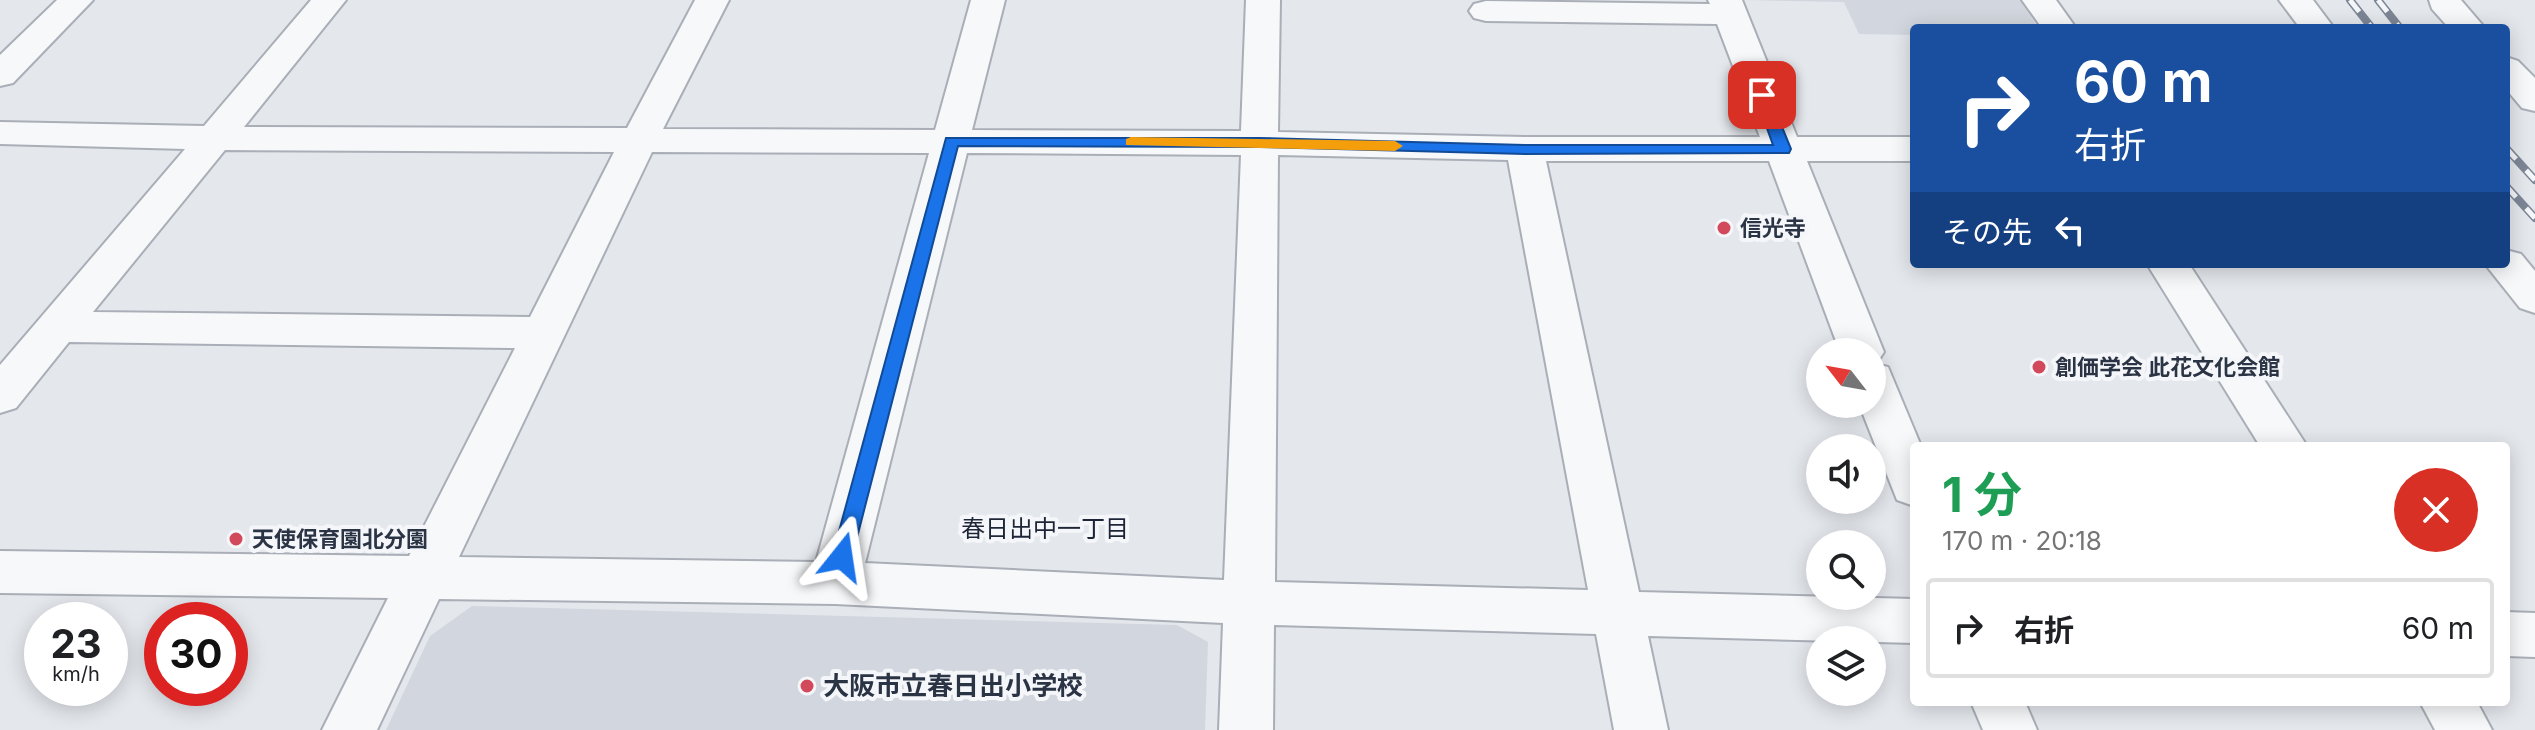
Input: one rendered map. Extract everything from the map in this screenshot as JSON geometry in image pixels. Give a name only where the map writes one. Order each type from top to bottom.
[{"type":"street","points":[[0,75],[76,0]]},
{"type":"street","points":[[0,396],[329,0]]},
{"type":"street","points":[[349,730],[639,140],[712,0]]},
{"type":"street","points":[[835,583],[988,0]]},
{"type":"street","points":[[1246,730],[1263,0]]},
{"type":"street","points":[[2039,0],[2056,24]]},
{"type":"street","points":[[2296,0],[2314,24]]},
{"type":"street","points":[[2444,2],[2464,24]]},
{"type":"street","points":[[1486,11],[1728,7],[1857,338]]},
{"type":"street","points":[[2510,72],[2535,100]]},
{"type":"street","points":[[0,133],[216,138],[1259,143],[1525,149],[1910,149]]},
{"type":"street","points":[[1525,149],[1641,730]]},
{"type":"street","points":[[2171,268],[2281,442]]},
{"type":"street","points":[[2509,268],[2535,298]]},
{"type":"street","points":[[58,327],[544,333]]},
{"type":"street","points":[[1886,415],[1910,477]]},
{"type":"street","points":[[0,572],[835,583],[1247,603],[1617,610],[1910,621]]},
{"type":"street","points":[[2510,634],[2535,635]]},
{"type":"street","points":[[2000,706],[2010,730]]},
{"type":"street","points":[[2450,706],[2465,730]]},
{"type":"shaded area","points":[[1746,0],[2020,0],[2035,24],[1910,24],[1910,35],[1859,34],[1844,2]]},
{"type":"shaded area","name":"大阪市立春日出小学校","points":[[472,606],[1177,625],[1208,642],[1205,730],[386,730],[430,636]]},
{"type":"railway","points":[[2350,0],[2369,24]]},
{"type":"railway","points":[[2378,0],[2397,24]]},
{"type":"railway","points":[[2510,152],[2535,180]]},
{"type":"railway","points":[[2510,190],[2535,218]]},
{"type":"slow traffic","points":[[1131,142],[1395,146]]},
{"type":"place","name":"信光寺","points":[[1724,228]]},
{"type":"place","name":"創価学会 此花文化会館","points":[[2039,367]]},
{"type":"place","name":"天使保育園北分園","points":[[236,539]]},
{"type":"place","name":"大阪市立春日出小学校","points":[[807,686]]},
{"type":"district","name":"春日出中一丁目","points":[[1045,529]]},
{"type":"route","points":[[842,557],[952,141],[1525,149],[1783,149],[1762,95]]}]
